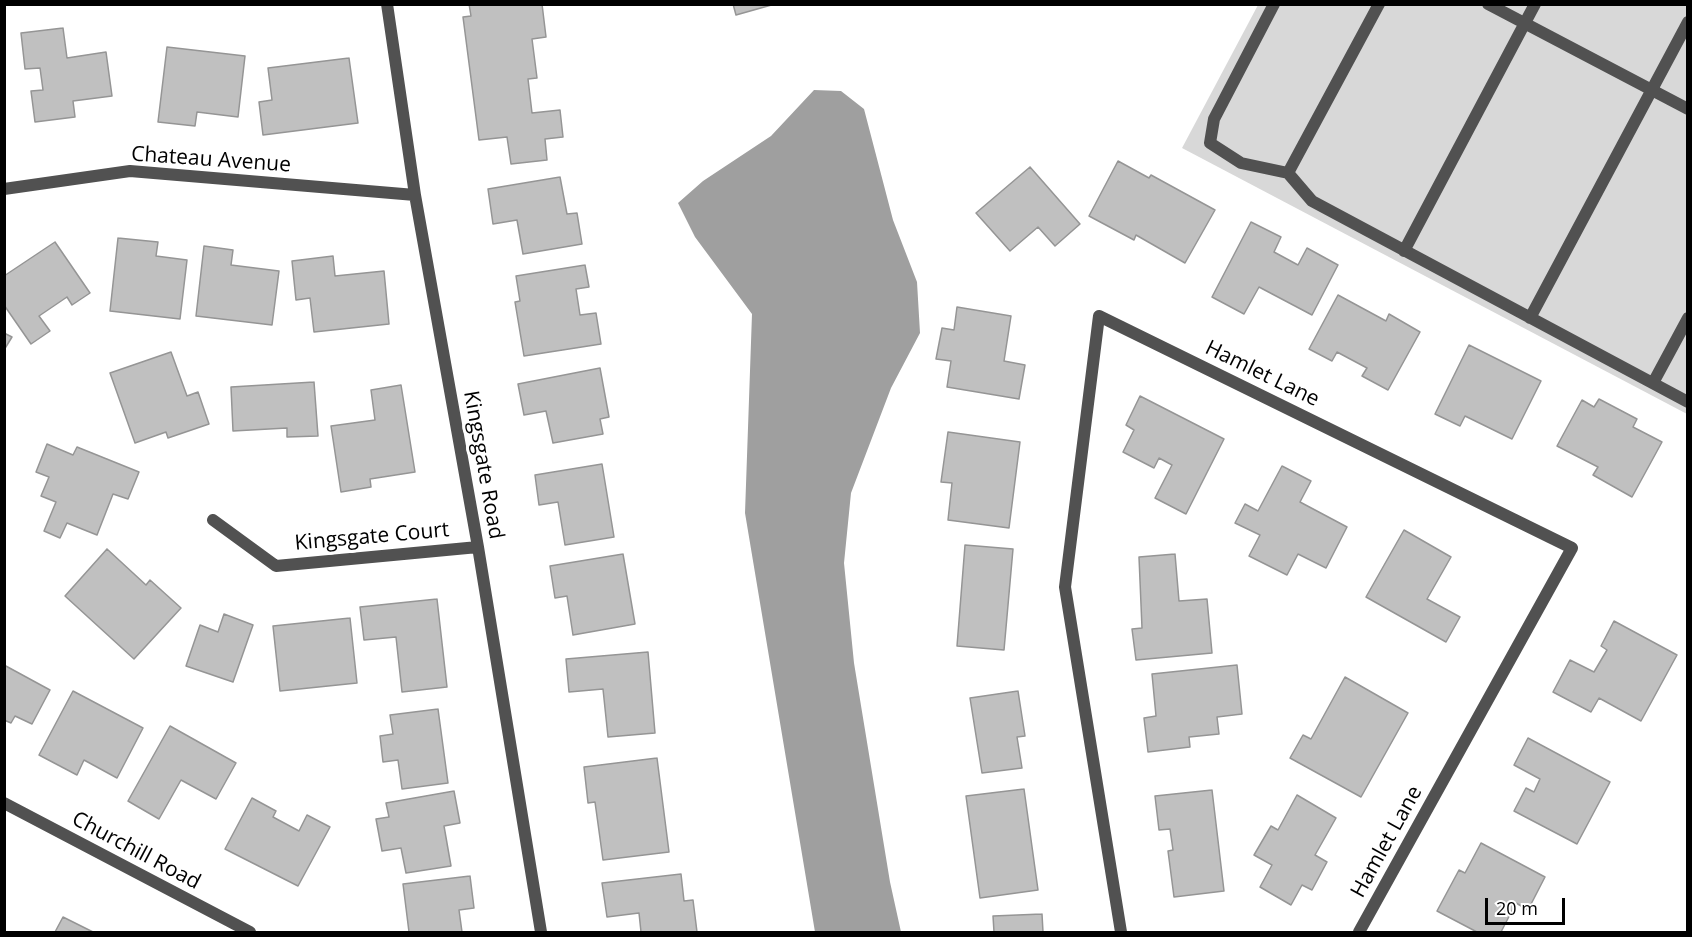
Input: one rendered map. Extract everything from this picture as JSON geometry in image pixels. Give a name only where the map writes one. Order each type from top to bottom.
[{"type":"street","name":"Kingsgate Road","points":[[387,4],[415,195],[478,548],[541,933]]},
{"type":"street","points":[[1274,4],[1214,119],[1210,143],[1241,163],[1288,173],[1312,201],[1688,402]]},
{"type":"street","points":[[1288,173],[1379,4]]},
{"type":"street","points":[[1488,4],[1688,109]]},
{"type":"street","points":[[1404,251],[1535,4]]},
{"type":"street","points":[[1530,318],[1688,22]]},
{"type":"street","name":"Chateau Avenue","points":[[4,189],[130,171],[415,195]]},
{"type":"street","name":"Hamlet Lane","points":[[1121,933],[1065,587],[1099,316],[1572,548],[1359,933]]},
{"type":"street","points":[[1653,383],[1688,318]]},
{"type":"street","name":"Kingsgate Court","points":[[213,520],[276,566],[478,548]]},
{"type":"street","name":"Churchill Road","points":[[4,803],[250,933]]},
{"type":"shaded area","points":[[1258,5],[1687,5],[1687,414],[1182,148]]},
{"type":"shaded area","points":[[814,90],[841,91],[864,109],[893,220],[917,282],[920,333],[891,388],[851,493],[844,563],[854,663],[890,882],[901,932],[815,932],[745,513],[752,314],[695,237],[678,203],[703,181],[771,136]]},
{"type":"building","points":[[469,4],[542,4],[546,37],[532,39],[537,78],[528,79],[532,113],[560,110],[563,137],[545,139],[547,160],[511,164],[507,137],[479,140],[463,17],[471,16]]},
{"type":"building","points":[[733,4],[775,4],[736,15]]},
{"type":"building","points":[[63,28],[67,58],[106,52],[112,96],[73,101],[75,117],[35,122],[31,91],[43,90],[40,68],[25,69],[21,33]]},
{"type":"building","points":[[167,47],[245,56],[238,117],[197,112],[195,126],[158,122]]},
{"type":"building","points":[[349,58],[358,123],[263,135],[259,102],[272,100],[268,68]]},
{"type":"building","points":[[1118,161],[1149,178],[1151,175],[1215,210],[1185,263],[1136,235],[1134,240],[1089,216]]},
{"type":"building","points":[[1030,167],[1080,224],[1055,246],[1038,227],[1010,251],[976,213]]},
{"type":"building","points":[[560,177],[567,214],[577,213],[582,244],[523,254],[517,220],[493,224],[488,189]]},
{"type":"building","points":[[1251,222],[1281,237],[1274,252],[1298,265],[1307,248],[1338,265],[1312,315],[1259,287],[1244,314],[1212,297]]},
{"type":"building","points":[[118,238],[158,242],[156,256],[187,260],[180,319],[110,311]]},
{"type":"building","points":[[55,242],[90,293],[72,305],[67,297],[39,316],[50,331],[31,344],[4,305],[4,276]]},
{"type":"building","points":[[204,246],[233,250],[231,265],[279,271],[272,325],[196,316]]},
{"type":"building","points":[[333,256],[335,276],[384,271],[389,324],[314,332],[310,298],[296,300],[292,261]]},
{"type":"building","points":[[585,265],[589,287],[576,289],[580,315],[596,313],[601,344],[524,356],[515,302],[520,301],[516,276]]},
{"type":"building","points":[[1338,295],[1386,321],[1389,314],[1420,332],[1388,390],[1362,376],[1367,368],[1337,352],[1332,361],[1309,349]]},
{"type":"building","points":[[957,307],[1011,316],[1004,361],[1025,365],[1019,399],[947,387],[951,361],[936,359],[942,328],[954,330]]},
{"type":"building","points":[[4,333],[12,337],[4,350]]},
{"type":"building","points":[[1469,345],[1541,381],[1512,439],[1465,416],[1460,426],[1435,414]]},
{"type":"building","points":[[171,352],[187,396],[198,392],[209,424],[168,438],[166,432],[135,443],[110,373]]},
{"type":"building","points":[[600,368],[609,417],[600,419],[603,434],[553,443],[546,411],[524,415],[518,384]]},
{"type":"building","points":[[314,382],[318,436],[287,437],[287,428],[233,431],[231,387]]},
{"type":"building","points":[[401,385],[415,472],[370,479],[371,487],[341,492],[331,426],[375,420],[371,390]]},
{"type":"building","points":[[1140,396],[1224,439],[1186,514],[1155,498],[1172,465],[1159,458],[1154,468],[1123,452],[1134,430],[1126,425]]},
{"type":"building","points":[[1599,399],[1637,419],[1633,427],[1662,442],[1632,497],[1593,475],[1598,467],[1557,446],[1582,400],[1594,407]]},
{"type":"building","points":[[948,432],[1020,442],[1009,528],[948,520],[952,483],[941,482]]},
{"type":"building","points":[[47,444],[73,455],[77,447],[139,472],[128,499],[113,494],[97,535],[67,523],[60,538],[44,531],[56,502],[41,496],[49,477],[36,472]]},
{"type":"building","points":[[602,464],[614,537],[565,545],[558,502],[539,505],[535,475]]},
{"type":"building","points":[[1282,466],[1311,481],[1300,502],[1347,527],[1326,568],[1298,554],[1287,575],[1249,556],[1260,535],[1235,523],[1245,504],[1258,511]]},
{"type":"building","points":[[1404,530],[1451,557],[1427,599],[1460,617],[1446,642],[1366,597]]},
{"type":"building","points":[[965,545],[1013,549],[1004,650],[957,646]]},
{"type":"building","points":[[107,549],[146,585],[150,580],[181,608],[134,659],[65,596]]},
{"type":"building","points":[[623,554],[635,624],[573,635],[567,596],[555,598],[550,566]]},
{"type":"building","points":[[1175,554],[1179,601],[1207,599],[1212,653],[1136,660],[1132,629],[1142,628],[1139,557]]},
{"type":"building","points":[[437,599],[447,687],[402,692],[396,637],[364,640],[360,607]]},
{"type":"building","points":[[224,614],[253,625],[233,682],[186,666],[200,625],[218,632]]},
{"type":"building","points":[[350,618],[357,683],[280,691],[273,626]]},
{"type":"building","points":[[1614,621],[1677,655],[1641,721],[1599,698],[1591,712],[1553,692],[1570,660],[1594,672],[1607,650],[1601,646]]},
{"type":"building","points":[[648,652],[655,733],[608,737],[603,689],[569,692],[566,659]]},
{"type":"building","points":[[4,665],[50,690],[32,724],[15,716],[11,723],[4,720]]},
{"type":"building","points":[[1237,665],[1242,714],[1217,717],[1219,734],[1189,737],[1190,747],[1148,752],[1144,718],[1156,716],[1152,674]]},
{"type":"building","points":[[1345,677],[1408,713],[1361,797],[1290,758],[1303,735],[1311,739]]},
{"type":"building","points":[[73,691],[143,728],[117,778],[84,760],[77,775],[39,755]]},
{"type":"building","points":[[1018,691],[1025,736],[1017,737],[1022,768],[982,773],[970,698]]},
{"type":"building","points":[[438,709],[448,783],[402,789],[398,760],[383,762],[380,736],[393,734],[390,715]]},
{"type":"building","points":[[170,726],[236,763],[216,799],[181,780],[159,819],[128,801]]},
{"type":"building","points":[[1528,738],[1610,782],[1577,844],[1514,811],[1526,788],[1534,792],[1540,779],[1514,765]]},
{"type":"building","points":[[657,758],[669,852],[603,860],[595,802],[588,803],[584,767]]},
{"type":"building","points":[[1024,789],[1038,890],[980,898],[966,796]]},
{"type":"building","points":[[1212,790],[1224,891],[1174,897],[1168,851],[1173,850],[1170,829],[1159,830],[1155,796]]},
{"type":"building","points":[[454,791],[460,823],[444,826],[451,866],[406,873],[401,848],[382,851],[376,819],[389,817],[386,803]]},
{"type":"building","points":[[1297,795],[1336,818],[1315,855],[1327,862],[1312,890],[1302,885],[1291,905],[1260,887],[1272,865],[1254,855],[1271,826],[1278,830]]},
{"type":"building","points":[[252,798],[276,811],[273,817],[299,831],[307,815],[330,827],[298,886],[225,849]]},
{"type":"building","points":[[1481,843],[1545,877],[1528,910],[1516,903],[1501,932],[1477,932],[1437,911],[1459,870],[1465,873]]},
{"type":"building","points":[[681,874],[684,901],[693,900],[697,932],[641,932],[639,913],[607,917],[602,883]]},
{"type":"building","points":[[470,876],[474,908],[459,910],[462,932],[409,932],[403,884]]},
{"type":"building","points":[[1042,914],[1043,932],[994,932],[993,916]]},
{"type":"building","points":[[63,917],[93,932],[55,932]]}]
